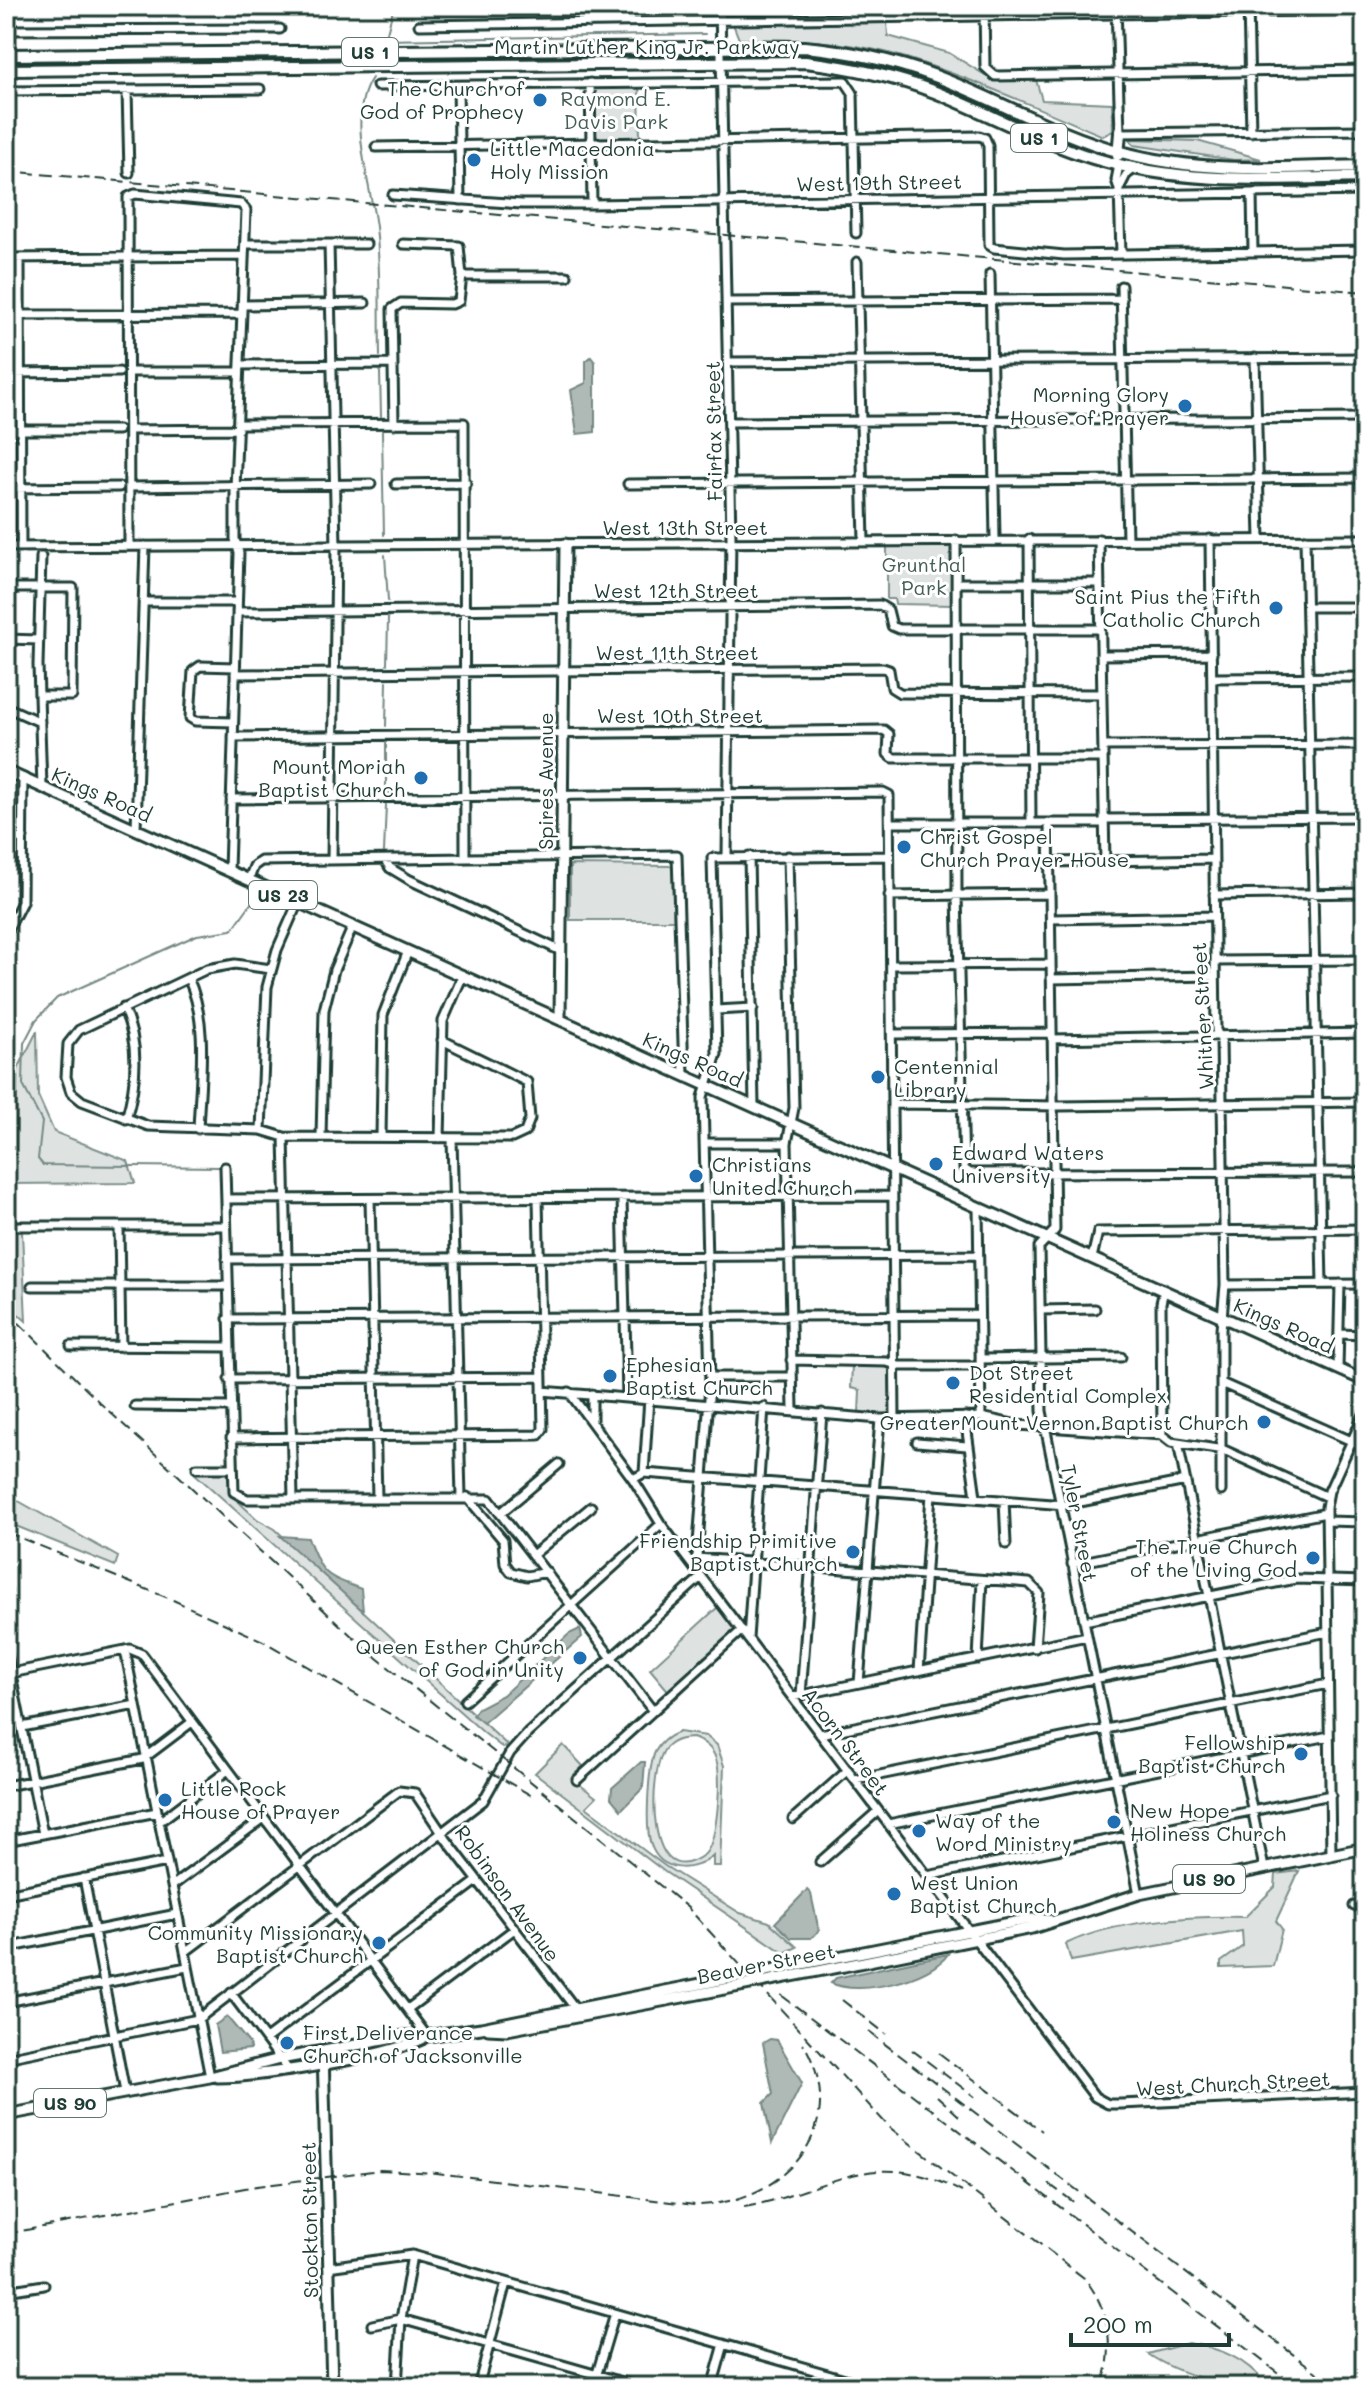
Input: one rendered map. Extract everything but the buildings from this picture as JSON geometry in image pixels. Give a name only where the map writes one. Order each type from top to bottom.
[{"type":"highway","name":"Martin Luther King Jr. Parkway","points":[[6,55],[721,46],[818,48],[895,62],[1121,152],[1191,165],[1245,168],[1365,166]]},
{"type":"highway","name":"Martin Luther King Jr. Parkway","points":[[6,70],[805,62],[894,78],[1077,152],[1136,169],[1227,179],[1365,177]]},
{"type":"highway","points":[[1077,152],[1111,157],[1121,152],[1120,133],[1098,145]]},
{"type":"highway","points":[[1119,165],[1129,161],[1191,165]]},
{"type":"main road","name":"Spires Avenue","points":[[560,1019],[565,544]]},
{"type":"main road","name":"Kings Road","points":[[6,771],[1365,1381]]},
{"type":"main road","name":"Beaver Street","points":[[481,2028],[507,2030],[582,2017],[666,1996],[844,1961],[976,1940],[1032,1928],[1139,1894],[1365,1848]]},
{"type":"main road","name":"Beaver Street","points":[[844,1961],[968,1931],[1030,1919],[1055,1919]]},
{"type":"main road","name":"Beaver Street","points":[[6,2115],[251,2070],[287,2068],[405,2036],[481,2028],[574,2008],[666,1996]]},
{"type":"main road","name":"Beaver Street","points":[[251,2070],[280,2059],[323,2056]]},
{"type":"main road","name":"Stockton Street","points":[[323,2056],[332,2387]]},
{"type":"street","points":[[588,6],[589,23]]},
{"type":"street","name":"Fairfax Street","points":[[720,6],[731,543],[727,856]]},
{"type":"street","points":[[852,6],[852,19]]},
{"type":"street","points":[[984,6],[988,73],[995,76],[1365,70]]},
{"type":"street","points":[[1248,9],[1251,132]]},
{"type":"street","points":[[419,25],[984,17],[1116,10],[1365,10]]},
{"type":"street","points":[[1116,10],[1120,133],[1365,130]]},
{"type":"street","points":[[6,30],[280,29]]},
{"type":"street","points":[[377,86],[845,81],[853,93],[856,233]]},
{"type":"street","points":[[590,83],[592,204]]},
{"type":"street","points":[[458,86],[460,200]]},
{"type":"street","points":[[6,91],[260,89]]},
{"type":"street","points":[[127,90],[129,173]]},
{"type":"street","points":[[376,147],[985,138],[991,247],[1064,255],[1365,250]]},
{"type":"street","points":[[1119,165],[1116,180],[1120,192],[1121,254]]},
{"type":"street","points":[[1120,192],[1126,175],[1136,169]]},
{"type":"street","name":"West 19th Street","points":[[393,195],[592,204],[1120,192],[1365,191]]},
{"type":"street","points":[[1252,193],[1253,252]]},
{"type":"street","points":[[129,546],[130,195],[245,206],[229,870]]},
{"type":"street","points":[[245,244],[366,244]]},
{"type":"street","points":[[329,244],[336,546],[332,860]]},
{"type":"street","points":[[394,424],[394,306],[459,301],[462,276],[459,246],[403,244]]},
{"type":"street","points":[[6,258],[243,256]]},
{"type":"street","points":[[20,258],[21,547]]},
{"type":"street","points":[[857,262],[864,542]]},
{"type":"street","points":[[990,274],[995,539]]},
{"type":"street","points":[[462,276],[567,276]]},
{"type":"street","points":[[1121,286],[1127,540]]},
{"type":"street","points":[[727,302],[1122,299]]},
{"type":"street","points":[[6,315],[128,314],[365,303]]},
{"type":"street","points":[[1255,358],[1260,539]]},
{"type":"street","points":[[728,362],[1365,358]]},
{"type":"street","points":[[129,372],[392,364]]},
{"type":"street","points":[[6,373],[119,372]]},
{"type":"street","points":[[729,422],[1365,418]]},
{"type":"street","points":[[129,430],[464,423],[467,545],[465,858]]},
{"type":"street","points":[[6,430],[118,430]]},
{"type":"street","points":[[628,484],[1365,478]]},
{"type":"street","points":[[396,484],[466,483]]},
{"type":"street","points":[[129,487],[371,484]]},
{"type":"street","points":[[6,488],[119,487]]},
{"type":"street","points":[[1029,539],[1031,823]]},
{"type":"street","points":[[1099,539],[1105,862]]},
{"type":"street","name":"Whitner Street","points":[[1210,539],[1215,976],[1223,1103],[1225,1230],[1221,1491]]},
{"type":"street","points":[[1305,539],[1322,1284]]},
{"type":"street","name":"West 13th Street","points":[[6,547],[1365,539]]},
{"type":"street","points":[[956,540],[957,895],[965,1171],[1365,1172]]},
{"type":"street","points":[[136,829],[145,546]]},
{"type":"street","points":[[41,557],[39,696],[42,787]]},
{"type":"street","points":[[957,583],[1099,583]]},
{"type":"street","points":[[6,588],[73,588],[72,696],[39,696]]},
{"type":"street","points":[[144,602],[237,602]]},
{"type":"street","name":"West 12th Street","points":[[237,612],[565,606],[880,605],[888,610],[890,623],[896,628],[1100,629]]},
{"type":"street","points":[[1307,607],[1365,607]]},
{"type":"street","points":[[6,639],[39,640]]},
{"type":"street","points":[[1101,655],[1212,654]]},
{"type":"street","name":"West 11th Street","points":[[233,722],[195,721],[190,718],[193,671],[200,666],[235,671],[334,673],[564,668],[883,668],[889,670],[892,688],[897,692],[1102,694]]},
{"type":"street","points":[[1212,678],[1365,677]]},
{"type":"street","points":[[6,707],[40,722]]},
{"type":"street","name":"West 10th Street","points":[[233,737],[465,732],[884,730],[888,733],[891,758],[1103,758]]},
{"type":"street","points":[[1103,746],[1365,745]]},
{"type":"street","points":[[6,933],[22,902],[23,778]]},
{"type":"street","points":[[231,799],[563,794],[889,795],[893,1104],[891,1256],[895,1418]]},
{"type":"street","points":[[891,823],[1365,817]]},
{"type":"street","name":"Tyler Street","points":[[1049,823],[1055,1230],[1039,1247],[1045,1427],[1139,1894]]},
{"type":"street","points":[[6,839],[23,836]]},
{"type":"street","points":[[249,879],[254,866],[261,861],[677,855],[684,1074]]},
{"type":"street","points":[[749,856],[754,1106]]},
{"type":"street","points":[[788,856],[791,1122],[787,1143],[793,1409]]},
{"type":"street","points":[[696,1570],[710,1377],[703,1097],[717,1054],[712,858],[888,856]]},
{"type":"street","points":[[1050,862],[1213,859]]},
{"type":"street","points":[[385,860],[390,868],[410,880],[561,951]]},
{"type":"street","points":[[1214,895],[1365,893]]},
{"type":"street","points":[[889,896],[1050,894]]},
{"type":"street","points":[[261,1130],[263,1011],[271,969],[298,902]]},
{"type":"street","points":[[1051,919],[1214,916]]},
{"type":"street","points":[[321,1137],[326,996],[353,926]]},
{"type":"street","points":[[381,1137],[383,1015],[408,951]]},
{"type":"street","points":[[1215,961],[1365,960]]},
{"type":"street","points":[[271,969],[249,964],[221,965],[79,1030],[68,1044],[69,1087],[82,1101],[126,1119],[159,1128],[261,1130],[284,1137],[512,1138],[525,1132],[530,1119],[527,1082],[442,1040]]},
{"type":"street","points":[[892,965],[1051,964]]},
{"type":"street","points":[[440,1138],[445,1015],[463,975]]},
{"type":"street","points":[[1051,979],[1215,976]]},
{"type":"street","points":[[188,978],[196,997],[200,1021],[198,1129]]},
{"type":"street","points":[[123,1008],[134,1042],[133,1091],[126,1119]]},
{"type":"street","points":[[716,1010],[753,1008]]},
{"type":"street","points":[[892,1034],[1365,1033]]},
{"type":"street","points":[[893,1104],[1365,1102]]},
{"type":"street","points":[[284,1137],[293,1499]]},
{"type":"street","points":[[452,1138],[459,1438],[464,1498],[503,1540],[504,1560],[510,1571],[521,1576],[544,1573]]},
{"type":"street","points":[[704,1143],[787,1143]]},
{"type":"street","points":[[225,1167],[229,1379],[236,1495],[247,1499],[489,1499],[653,1711]]},
{"type":"street","points":[[226,1199],[891,1196]]},
{"type":"street","points":[[231,1438],[375,1439],[539,1435],[543,1429],[538,1198]]},
{"type":"street","points":[[622,1198],[627,1397]]},
{"type":"street","points":[[370,1199],[377,1498]]},
{"type":"street","points":[[978,1207],[981,1417]]},
{"type":"street","points":[[6,1226],[226,1226]]},
{"type":"street","points":[[119,1227],[121,1347]]},
{"type":"street","points":[[1092,1258],[1098,1232],[1365,1229]]},
{"type":"street","points":[[227,1259],[978,1255]]},
{"type":"street","points":[[1338,1369],[1340,1284]]},
{"type":"street","points":[[1225,1285],[1365,1284]]},
{"type":"street","points":[[32,1286],[227,1286]]},
{"type":"street","points":[[1162,1435],[1161,1303],[1164,1290]]},
{"type":"street","points":[[1040,1310],[1095,1309]]},
{"type":"street","points":[[228,1319],[979,1315]]},
{"type":"street","points":[[1340,1334],[1365,1335]]},
{"type":"street","points":[[71,1346],[228,1347]]},
{"type":"street","points":[[791,1360],[893,1364],[1041,1357],[1121,1357]]},
{"type":"street","points":[[229,1379],[542,1377]]},
{"type":"street","points":[[710,1377],[792,1377]]},
{"type":"street","points":[[1221,1383],[1365,1447]]},
{"type":"street","points":[[542,1391],[793,1409],[880,1419],[981,1417],[1045,1427],[1162,1435],[1178,1443],[1221,1449],[1327,1497]]},
{"type":"street","name":"Acorn Street","points":[[569,1392],[633,1479],[661,1524],[748,1639],[797,1696],[820,1734],[1091,2093],[1104,2103]]},
{"type":"street","points":[[592,1394],[592,1424]]},
{"type":"street","points":[[644,1473],[649,1398]]},
{"type":"street","points":[[135,1406],[230,1407]]},
{"type":"street","points":[[748,1639],[764,1407]]},
{"type":"street","points":[[1331,1855],[1327,1497],[1365,1412]]},
{"type":"street","points":[[822,1413],[811,1567],[797,1696],[1087,1636]]},
{"type":"street","points":[[965,1417],[976,1497]]},
{"type":"street","points":[[859,1683],[880,1419]]},
{"type":"street","points":[[917,1442],[967,1446]]},
{"type":"street","points":[[1178,1443],[1264,1868]]},
{"type":"street","points":[[502,1512],[559,1464]]},
{"type":"street","points":[[197,1468],[232,1468]]},
{"type":"street","points":[[633,1479],[644,1473],[1060,1504],[1186,1481]]},
{"type":"street","points":[[919,1671],[931,1494]]},
{"type":"street","points":[[1004,1500],[1006,1544]]},
{"type":"street","points":[[534,1554],[591,1507]]},
{"type":"street","points":[[1072,1564],[1326,1517],[1365,1522]]},
{"type":"street","points":[[465,1701],[661,1524]]},
{"type":"street","points":[[696,1558],[1029,1583],[1037,1589],[1035,1648]]},
{"type":"street","points":[[6,2058],[198,2019],[483,1801],[510,1753],[528,1733],[701,1577]]},
{"type":"street","points":[[1084,1621],[1296,1579],[1365,1581]]},
{"type":"street","points":[[978,1659],[982,1580]]},
{"type":"street","points":[[6,1591],[6,1649],[43,1834]]},
{"type":"street","points":[[577,1780],[742,1630]]},
{"type":"street","points":[[820,1734],[1328,1632]]},
{"type":"street","points":[[11,1673],[125,1650],[138,1651],[409,2008],[427,2036]]},
{"type":"street","points":[[125,1650],[210,2077]]},
{"type":"street","points":[[855,1780],[1328,1684]]},
{"type":"street","points":[[22,1727],[136,1705]]},
{"type":"street","points":[[6,1786],[146,1757],[192,1722]]},
{"type":"street","points":[[888,1824],[1329,1736]]},
{"type":"street","points":[[159,1822],[228,1770]]},
{"type":"street","points":[[793,1819],[848,1770]]},
{"type":"street","name":"Robinson Avenue","points":[[300,1865],[399,1791],[415,1793],[513,1930],[582,2017]]},
{"type":"street","points":[[927,1876],[1331,1795]]},
{"type":"street","points":[[820,1862],[878,1811]]},
{"type":"street","points":[[6,1841],[157,1812]]},
{"type":"street","points":[[172,1886],[264,1818]]},
{"type":"street","points":[[6,1894],[167,1862]]},
{"type":"street","points":[[185,1952],[300,1865]]},
{"type":"street","points":[[84,1878],[125,2092]]},
{"type":"street","points":[[266,2039],[477,1881]]},
{"type":"street","points":[[1354,1906],[1365,1910]]},
{"type":"street","points":[[6,1948],[177,1914]]},
{"type":"street","points":[[409,2008],[513,1930]]},
{"type":"street","points":[[6,2002],[187,1967]]},
{"type":"street","points":[[231,1993],[287,2068]]},
{"type":"street","name":"West Church Street","points":[[1104,2103],[1365,2092]]},
{"type":"street","points":[[382,2387],[399,2387],[401,2319],[412,2255]]},
{"type":"street","points":[[328,2267],[412,2255],[873,2387]]},
{"type":"street","points":[[478,2387],[506,2283]]},
{"type":"street","points":[[6,2291],[44,2285]]},
{"type":"street","points":[[593,2387],[615,2313]]},
{"type":"street","points":[[372,2325],[401,2319],[640,2387]]},
{"type":"street","points":[[712,2387],[724,2344]]},
{"type":"street","points":[[828,2387],[831,2375]]},
{"type":"green space","points":[[887,22],[888,36],[949,53],[990,78],[1036,80],[1042,100],[1112,103],[1113,131],[1103,136],[968,79],[885,52],[831,43],[739,39],[733,24]]},
{"type":"green space","name":"Raymond E. Davis Park","points":[[592,80],[639,80],[640,139],[593,140]]},
{"type":"green space","points":[[1130,139],[1197,141],[1261,159],[1234,160],[1134,145]]},
{"type":"green space","name":"Grunthal Park","points":[[954,543],[954,605],[895,604],[894,599],[887,599],[887,546]]},
{"type":"green space","points":[[570,865],[673,866],[674,920],[570,920]]},
{"type":"green space","points":[[37,1031],[38,1096],[54,1132],[128,1161],[135,1183],[6,1184],[6,1155],[16,1154],[17,1071]]},
{"type":"green space","points":[[6,1232],[22,1232],[26,1321],[6,1303]]},
{"type":"green space","points":[[852,1364],[889,1365],[891,1417],[859,1414],[860,1390],[851,1388]]},
{"type":"green space","points":[[228,1472],[230,1494],[257,1519],[275,1529],[507,1745],[503,1748],[484,1733],[194,1473]]},
{"type":"green space","points":[[6,1494],[118,1557],[115,1566],[6,1522]]},
{"type":"green space","points":[[719,1606],[741,1635],[675,1699],[650,1669]]},
{"type":"green space","points":[[679,1732],[706,1736],[717,1745],[724,1766],[720,1866],[713,1866],[713,1856],[688,1867],[670,1865],[662,1861],[651,1845],[648,1813],[653,1760],[659,1745]],"holes":[[[693,1738],[710,1748],[716,1759],[718,1808],[713,1836],[705,1854],[685,1863],[671,1860],[661,1846],[654,1804],[659,1762],[665,1749],[681,1739]]]},
{"type":"green space","points":[[563,1745],[583,1766],[571,1778],[596,1797],[586,1807],[665,1866],[740,1913],[769,1922],[797,1947],[784,1953],[665,1872],[535,1773]]},
{"type":"green space","points":[[1299,1871],[1276,1921],[1282,1929],[1273,1966],[1221,1968],[1221,1962],[1243,1946],[1242,1931],[1071,1961],[1066,1944],[1107,1930],[1177,1919],[1245,1917],[1275,1887],[1276,1874]]},
{"type":"green space","points":[[1188,2343],[1231,2356],[1249,2367],[1266,2384],[1238,2386],[1205,2379],[1173,2368],[1148,2354]]},
{"type":"shaded area","points":[[591,357],[595,362],[595,432],[577,434],[571,390],[586,383],[586,361]]},
{"type":"shaded area","points":[[280,1536],[308,1538],[326,1572],[361,1589],[363,1611]]},
{"type":"shaded area","points":[[580,1629],[582,1637],[483,1723],[473,1715],[478,1708],[503,1695],[569,1634]]},
{"type":"shaded area","points":[[641,1762],[645,1762],[643,1788],[621,1810],[611,1798],[612,1788]]},
{"type":"shaded area","points":[[807,1890],[811,1894],[819,1931],[811,1938],[791,1938],[775,1923]]},
{"type":"shaded area","points":[[948,1954],[927,1971],[894,1983],[859,1988],[831,1983],[836,1978]]},
{"type":"shaded area","points":[[227,2017],[249,2043],[250,2049],[220,2052],[215,2025]]},
{"type":"shaded area","points":[[770,2039],[777,2040],[802,2083],[772,2143],[764,2103],[773,2094],[763,2043]]},
{"type":"waterway","points":[[385,40],[394,6]]},
{"type":"waterway","points":[[385,40],[705,34]]},
{"type":"waterway","points":[[372,78],[361,111],[361,130],[378,243],[380,356]]},
{"type":"waterway","points":[[380,372],[381,416]]},
{"type":"waterway","points":[[382,431],[384,535]]},
{"type":"waterway","points":[[385,555],[388,601]]},
{"type":"waterway","points":[[387,664],[388,618]]},
{"type":"waterway","points":[[386,726],[387,681]]},
{"type":"waterway","points":[[386,742],[386,788]]},
{"type":"waterway","points":[[384,852],[386,805]]},
{"type":"waterway","points":[[220,1167],[43,1165],[38,1159],[42,1122],[23,1085],[24,1043],[36,1020],[57,998],[197,935],[232,930],[257,895]]},
{"type":"railway","points":[[6,171],[1365,292]]},
{"type":"railway","points":[[6,1310],[99,1402],[367,1650],[688,1908],[889,2127],[1084,2278],[1100,2303],[1108,2330],[1108,2358],[1102,2387]]},
{"type":"railway","points":[[6,1532],[173,1600],[263,1641],[534,1797]]},
{"type":"railway","points":[[781,1995],[1297,2387]]},
{"type":"railway","points":[[842,2000],[886,2034]]},
{"type":"railway","points":[[869,2032],[1336,2387]]},
{"type":"railway","points":[[6,2234],[250,2187],[380,2170],[437,2173],[695,2205],[727,2202],[756,2192],[781,2176],[801,2156],[814,2132],[820,2104],[817,2074],[803,2043]]},
{"type":"railway","points":[[912,2050],[975,2097]]},
{"type":"railway","points":[[939,2053],[1042,2131]]},
{"type":"railway","points":[[937,2096],[959,2116]]},
{"type":"railway","points":[[744,2207],[875,2171],[929,2178],[962,2192]]},
{"type":"railway","points":[[1049,2184],[1075,2203]]},
{"type":"place","name":"The Church of God of Prophecy","points":[[540,100]]},
{"type":"place","name":"Little Macedonia Holy Mission","points":[[474,160]]},
{"type":"place","name":"Morning Glory House of Prayer","points":[[1185,406]]},
{"type":"place","name":"Saint Pius the Fifth Catholic Church","points":[[1276,608]]},
{"type":"place","name":"Mount Moriah Baptist Church","points":[[421,778]]},
{"type":"place","name":"Christ Gospel Church Prayer House","points":[[904,847]]},
{"type":"place","name":"Centennial Library","points":[[878,1077]]},
{"type":"place","name":"Edward Waters University","points":[[936,1164]]},
{"type":"place","name":"Christians United Church","points":[[696,1176]]},
{"type":"place","name":"Ephesian Baptist Church","points":[[610,1376]]},
{"type":"place","name":"Dot Street Residential Complex","points":[[953,1383]]},
{"type":"place","name":"GreaterMount Vernon Baptist Church","points":[[1264,1422]]},
{"type":"place","name":"Friendship Primitive Baptist Church","points":[[853,1552]]},
{"type":"place","name":"The True Church of the Living God","points":[[1313,1558]]},
{"type":"place","name":"Queen Esther Church of God in Unity","points":[[580,1658]]},
{"type":"place","name":"Fellowship Baptist Church","points":[[1301,1754]]},
{"type":"place","name":"Little Rock House of Prayer","points":[[165,1800]]},
{"type":"place","name":"New Hope Holiness Church","points":[[1114,1822]]},
{"type":"place","name":"Way of the Word Ministry","points":[[919,1831]]},
{"type":"place","name":"West Union Baptist Church","points":[[894,1894]]},
{"type":"place","name":"Community Missionary Baptist Church","points":[[379,1943]]},
{"type":"place","name":"First Deliverance Church of Jacksonville","points":[[287,2043]]}]
